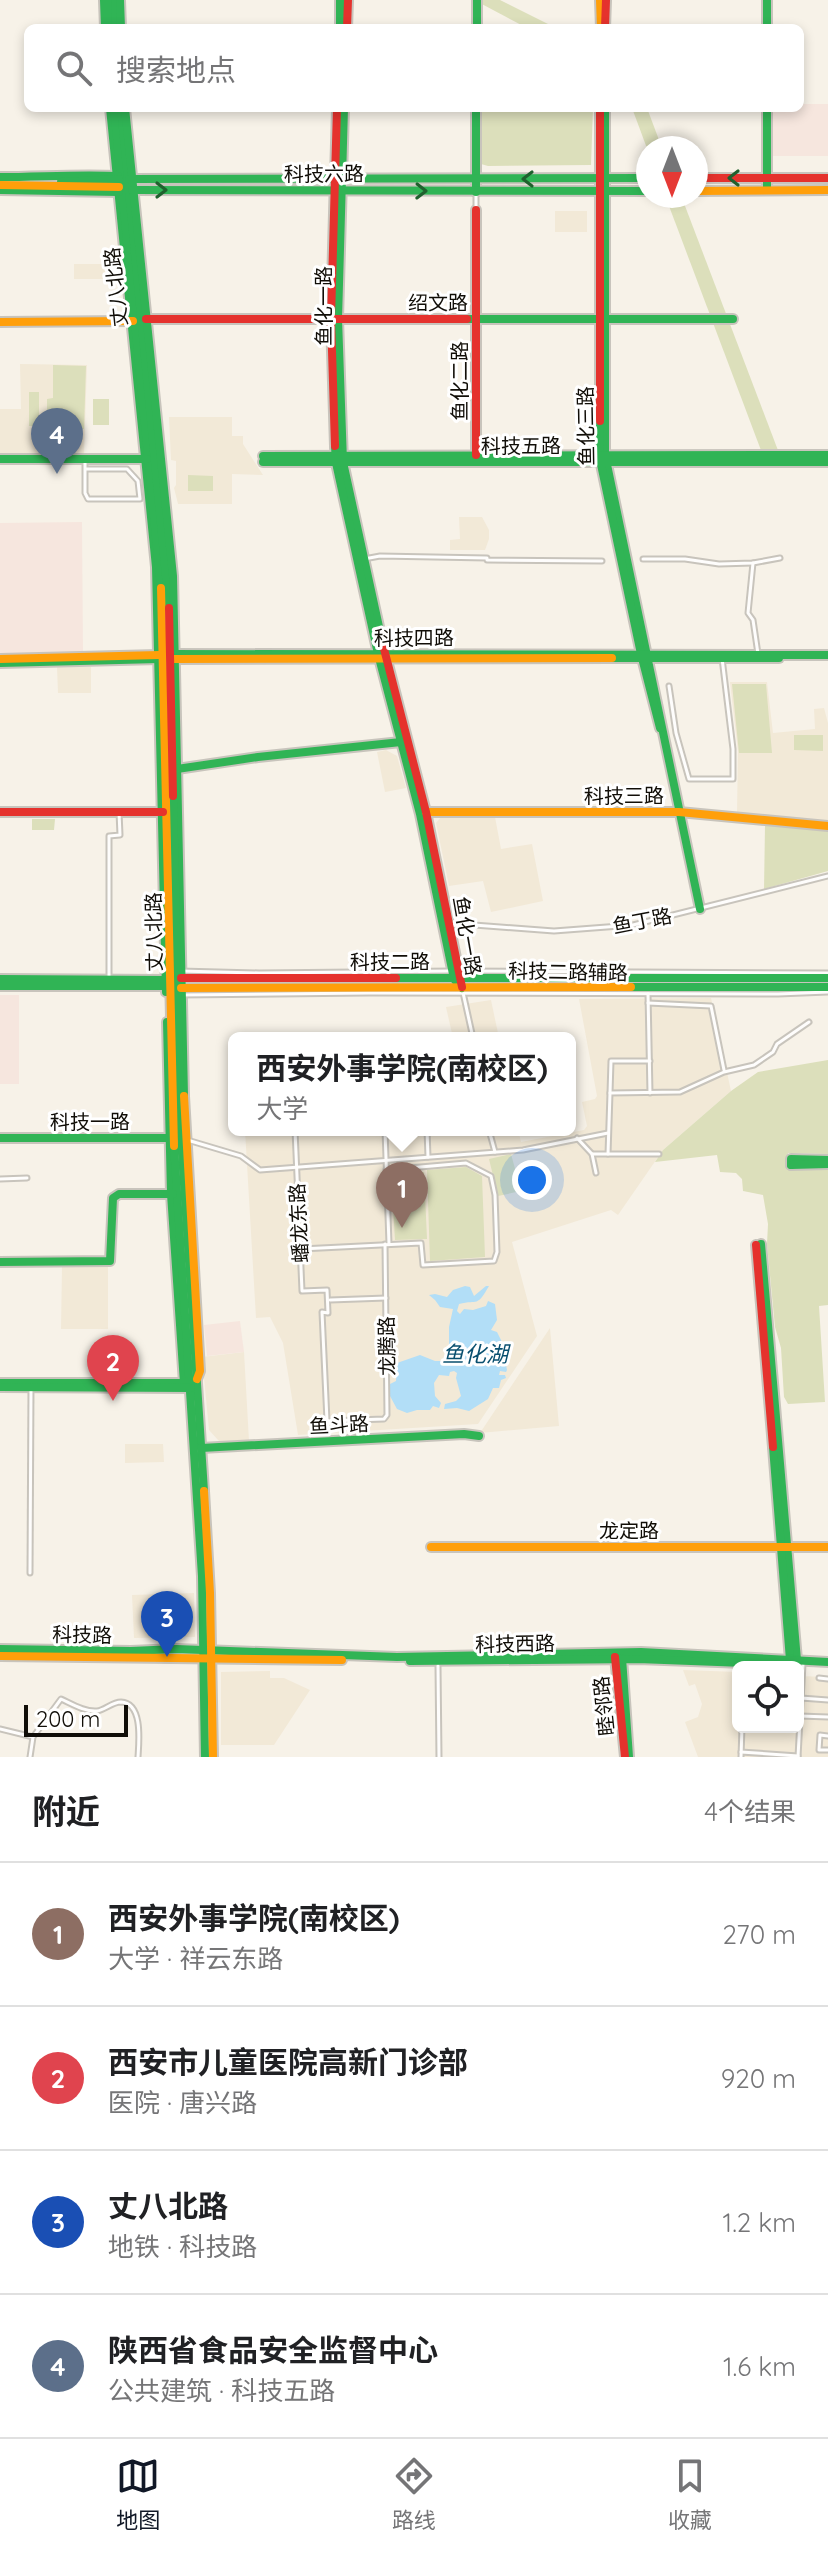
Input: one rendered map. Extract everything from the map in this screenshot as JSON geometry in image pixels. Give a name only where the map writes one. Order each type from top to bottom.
[{"type":"main road","points":[[107,0],[107,24]]},
{"type":"main road","points":[[118,0],[118,24]]},
{"type":"main road","points":[[340,0],[340,24]]},
{"type":"main road","points":[[347,24],[348,0]]},
{"type":"main road","points":[[477,0],[477,24]]},
{"type":"main road","points":[[600,0],[603,24]]},
{"type":"main road","points":[[603,24],[606,0]]},
{"type":"main road","points":[[767,0],[767,24]]},
{"type":"main road","name":"丈八北路","points":[[113,112],[153,459],[175,770],[170,812]]},
{"type":"main road","name":"丈八北路","points":[[123,112],[123,184]]},
{"type":"main road","name":"鱼化一路","points":[[337,112],[339,178]]},
{"type":"main road","name":"鱼化一路","points":[[344,112],[338,190],[335,319],[340,459],[401,742],[423,813],[459,980]]},
{"type":"main road","points":[[476,112],[476,192]]},
{"type":"main road","name":"鱼化三路","points":[[603,112],[603,459],[655,716],[663,736],[700,909]]},
{"type":"main road","points":[[767,112],[767,190]]},
{"type":"main road","name":"科技六路","points":[[0,184],[339,178],[636,178]]},
{"type":"main road","points":[[708,178],[828,178]]},
{"type":"main road","name":"科技六路","points":[[123,184],[476,192],[636,191]]},
{"type":"main road","points":[[708,191],[828,190]]},
{"type":"main road","name":"鱼化二路","points":[[476,210],[476,455]]},
{"type":"main road","name":"绍文路","points":[[0,322],[733,319]]},
{"type":"main road","name":"科技五路","points":[[340,459],[476,455],[567,459]]},
{"type":"main road","name":"科技五路","points":[[642,459],[828,455]]},
{"type":"main road","points":[[0,459],[153,459]]},
{"type":"main road","name":"科技五路","points":[[263,459],[828,462]]},
{"type":"main road","name":"鱼化一路","points":[[340,459],[364,559],[382,656],[451,926],[459,980]]},
{"type":"main road","name":"科技四路","points":[[645,656],[828,656]]},
{"type":"main road","name":"科技四路","points":[[0,661],[166,657],[828,656]]},
{"type":"main road","name":"丈八北路","points":[[166,657],[177,1138],[213,1757]]},
{"type":"main road","points":[[175,770],[258,757],[401,742]]},
{"type":"main road","points":[[0,812],[170,812]]},
{"type":"main road","name":"科技三路","points":[[423,813],[679,812],[828,826]]},
{"type":"main road","name":"科技二路","points":[[0,986],[828,975]]},
{"type":"main road","name":"科技二路","points":[[0,979],[174,983]]},
{"type":"main road","name":"科技二路","points":[[459,980],[828,990]]},
{"type":"main road","name":"科技一路","points":[[0,1138],[177,1138]]},
{"type":"main road","name":"丈八北路","points":[[177,1138],[174,1194],[191,1385],[200,1448],[207,1654],[205,1757]]},
{"type":"main road","points":[[0,1262],[110,1261],[113,1198],[119,1194],[174,1194]]},
{"type":"main road","points":[[759,1244],[784,1547],[797,1661]]},
{"type":"main road","points":[[0,1385],[191,1385]]},
{"type":"main road","points":[[0,1385],[191,1385]]},
{"type":"main road","name":"鱼斗路","points":[[200,1448],[464,1434],[479,1436]]},
{"type":"main road","name":"龙定路","points":[[431,1547],[828,1547]]},
{"type":"main road","name":"科技路","points":[[0,1649],[207,1654]]},
{"type":"main road","name":"科技路","points":[[0,1656],[207,1654]]},
{"type":"main road","name":"科技西路","points":[[207,1654],[618,1656],[797,1661]]},
{"type":"main road","name":"科技西路","points":[[618,1656],[732,1664]]},
{"type":"main road","name":"睦邻路","points":[[618,1656],[627,1757]]},
{"type":"main road","name":"科技西路","points":[[804,1662],[828,1664]]},
{"type":"street","points":[[476,192],[476,210]]},
{"type":"street","points":[[85,459],[85,469],[85,493],[88,499],[140,499],[138,481],[127,469],[85,469]]},
{"type":"street","points":[[364,559],[380,556],[602,561]]},
{"type":"street","points":[[643,559],[685,559],[719,564],[780,558]]},
{"type":"street","points":[[753,563],[748,613],[753,620],[758,654]]},
{"type":"street","points":[[669,686],[676,733],[689,779],[733,779],[733,749],[722,658]]},
{"type":"street","points":[[109,981],[109,836],[120,835],[119,812]]},
{"type":"street","name":"鱼丁路","points":[[451,926],[596,930],[642,923],[828,876]]},
{"type":"street","name":"科技二路辅路","points":[[174,983],[259,973],[459,980],[648,994],[828,990]]},
{"type":"street","points":[[459,980],[472,1032]]},
{"type":"street","points":[[648,994],[650,1093]]},
{"type":"street","points":[[648,1003],[711,1006],[724,1072]]},
{"type":"street","points":[[610,1093],[680,1092],[724,1072],[754,1065],[809,1022]]},
{"type":"street","points":[[608,1154],[611,1061],[650,1061]]},
{"type":"street","points":[[177,1138],[241,1156],[260,1170],[523,1150],[608,1133]]},
{"type":"street","name":"蟠龙东路","points":[[295,1136],[302,1291],[327,1290],[328,1300]]},
{"type":"street","name":"龙腾路","points":[[357,1420],[384,1419],[388,1411],[385,1136]]},
{"type":"street","points":[[427,1136],[428,1157]]},
{"type":"street","points":[[491,1136],[495,1152]]},
{"type":"street","points":[[577,1138],[592,1154],[596,1173]]},
{"type":"street","points":[[592,1154],[659,1154]]},
{"type":"street","points":[[301,1249],[421,1243],[423,1265],[494,1261],[497,1252],[495,1195],[491,1176],[466,1163],[386,1170]]},
{"type":"street","points":[[0,1179],[27,1178]]},
{"type":"street","points":[[358,1440],[357,1420],[327,1421],[322,1312],[328,1313],[328,1300],[386,1298]]},
{"type":"street","points":[[30,1573],[31,1387]]},
{"type":"street","points":[[438,1666],[439,1757]]},
{"type":"street","points":[[819,1678],[828,1679]]},
{"type":"street","points":[[804,1698],[828,1700]]},
{"type":"street","points":[[30,1757],[33,1737],[61,1699],[84,1709],[100,1711],[118,1702],[129,1704],[134,1709],[139,1740],[138,1757]]},
{"type":"street","points":[[804,1716],[828,1717]]},
{"type":"street","points":[[0,1729],[33,1737]]},
{"type":"street","points":[[742,1733],[741,1754],[798,1756],[799,1733]]},
{"type":"street","points":[[828,1736],[820,1735],[819,1750],[828,1750]]},
{"type":"shaded area","points":[[804,104],[828,104],[828,156],[771,156],[772,112],[804,112]]},
{"type":"shaded area","points":[[555,211],[587,211],[587,232],[555,232]]},
{"type":"shaded area","points":[[74,264],[113,264],[112,279],[74,279]]},
{"type":"shaded area","points":[[20,364],[87,365],[84,454],[0,454],[0,409],[21,409]]},
{"type":"shaded area","points":[[169,417],[232,417],[232,436],[243,436],[243,444],[263,475],[232,474],[232,504],[178,504],[174,488],[176,461],[171,460]]},
{"type":"shaded area","points":[[459,517],[482,517],[489,530],[485,550],[450,550],[450,540],[460,539]]},
{"type":"shaded area","points":[[82,522],[83,652],[0,654],[0,523]]},
{"type":"shaded area","points":[[57,667],[91,667],[91,693],[58,693]]},
{"type":"shaded area","points":[[730,682],[767,682],[773,733],[815,729],[814,709],[824,708],[828,723],[828,821],[737,813],[738,751]]},
{"type":"shaded area","points":[[386,750],[397,756],[406,788],[385,792],[377,752]]},
{"type":"shaded area","points":[[441,817],[495,817],[501,849],[532,844],[543,901],[491,912],[483,881],[449,886],[436,823]]},
{"type":"shaded area","points":[[0,995],[19,995],[19,1084],[0,1084]]},
{"type":"shaded area","points":[[711,998],[731,1091],[663,1150],[618,1215],[611,1210],[512,1242],[537,1336],[478,1424],[298,1435],[283,1343],[270,1317],[256,1318],[245,1136],[520,1136],[521,1142],[552,1136],[576,1136],[576,1132],[587,1126],[582,1102],[597,1096],[579,999]]},
{"type":"shaded area","points":[[491,1000],[498,1032],[452,1032],[446,1007]]},
{"type":"shaded area","points":[[62,1266],[108,1266],[108,1329],[61,1329]]},
{"type":"shaded area","points":[[240,1321],[244,1352],[207,1356],[204,1325]]},
{"type":"shaded area","points":[[550,1328],[559,1426],[480,1433]]},
{"type":"shaded area","points":[[244,1352],[249,1441],[219,1441],[209,1430],[202,1357]]},
{"type":"shaded area","points":[[125,1444],[163,1444],[164,1462],[125,1463]]},
{"type":"shaded area","points":[[194,1593],[195,1637],[134,1638],[132,1595]]},
{"type":"shaded area","points":[[683,1670],[732,1672],[732,1733],[804,1733],[804,1676],[828,1677],[828,1757],[698,1757],[685,1722],[698,1717],[702,1704],[695,1684],[689,1686]]},
{"type":"shaded area","points":[[270,1671],[270,1678],[284,1678],[310,1690],[274,1745],[221,1745],[221,1672]]},
{"type":"green space","points":[[500,0],[548,24],[519,24],[478,2]]},
{"type":"green space","points":[[481,112],[593,112],[591,165],[481,164]]},
{"type":"green space","points":[[633,112],[648,112],[658,136],[642,136]]},
{"type":"green space","points":[[670,208],[686,208],[779,453],[762,453]]},
{"type":"green space","points":[[53,365],[86,366],[84,429],[47,427],[47,399],[53,398]]},
{"type":"green space","points":[[29,392],[39,392],[39,426],[29,426]]},
{"type":"green space","points":[[93,399],[109,399],[109,425],[93,425]]},
{"type":"green space","points":[[188,475],[213,476],[213,491],[188,491]]},
{"type":"green space","points":[[732,684],[766,684],[772,753],[739,753]]},
{"type":"green space","points":[[794,735],[823,735],[823,751],[794,750]]},
{"type":"green space","points":[[32,819],[55,819],[54,830],[32,830]]},
{"type":"green space","points":[[765,825],[828,830],[828,871],[764,889]]},
{"type":"green space","points":[[828,1060],[828,1154],[788,1153],[787,1167],[828,1168],[828,1305],[819,1306],[825,1402],[788,1404],[784,1397],[781,1348],[775,1327],[763,1195],[743,1191],[742,1179],[736,1173],[720,1172],[717,1155],[655,1162],[663,1150],[731,1091],[758,1072]]},
{"type":"green space","points":[[511,1154],[521,1191],[498,1196],[489,1159]]},
{"type":"green space","points":[[466,1167],[482,1176],[485,1257],[430,1261],[427,1170]]},
{"type":"green space","points":[[424,1172],[427,1239],[395,1240],[391,1173]]},
{"type":"water","name":"鱼化湖","points":[[489,1286],[479,1300],[459,1304],[457,1311],[460,1314],[464,1309],[486,1306],[488,1301],[495,1304],[497,1320],[491,1330],[497,1332],[501,1340],[507,1370],[500,1371],[499,1375],[506,1378],[501,1380],[499,1388],[493,1388],[488,1399],[469,1411],[444,1409],[445,1404],[461,1396],[454,1371],[449,1376],[439,1375],[434,1383],[435,1396],[441,1403],[439,1408],[433,1406],[430,1410],[407,1413],[397,1409],[390,1396],[390,1384],[396,1381],[397,1363],[420,1355],[442,1361],[449,1355],[449,1327],[453,1309],[440,1307],[429,1295],[447,1297],[453,1290],[470,1287],[474,1296]]},
{"type":"traffic: fast","points":[[104,0],[105,24]]},
{"type":"traffic: fast","points":[[109,0],[109,24]]},
{"type":"traffic: fast","points":[[115,0],[116,24]]},
{"type":"traffic: fast","points":[[120,0],[121,24]]},
{"type":"traffic: fast","points":[[340,0],[340,24]]},
{"type":"traffic: fast","points":[[477,0],[477,24]]},
{"type":"traffic: fast","points":[[767,0],[767,24]]},
{"type":"traffic: fast","points":[[110,112],[156,567],[166,992]]},
{"type":"traffic: fast","points":[[114,112],[161,588]]},
{"type":"traffic: fast","points":[[121,112],[169,608]]},
{"type":"traffic: fast","points":[[125,112],[173,576],[184,1096]]},
{"type":"traffic: fast","points":[[344,112],[338,319],[343,462],[383,645]]},
{"type":"traffic: fast","points":[[476,112],[476,192]]},
{"type":"traffic: fast","points":[[605,112],[605,455],[700,909]]},
{"type":"traffic: fast","points":[[767,112],[767,190]]},
{"type":"traffic: fast","points":[[0,177],[118,176]]},
{"type":"traffic: fast","points":[[129,179],[636,178]]},
{"type":"traffic: fast","points":[[61,182],[119,179]]},
{"type":"traffic: fast","points":[[0,190],[119,192]]},
{"type":"traffic: fast","points":[[132,190],[636,191]]},
{"type":"traffic: fast","points":[[467,319],[733,319]]},
{"type":"traffic: fast","points":[[600,421],[599,455],[641,654],[660,728]]},
{"type":"traffic: fast","points":[[335,446],[336,463],[378,654],[420,814],[454,979],[462,988]]},
{"type":"traffic: fast","points":[[263,456],[828,455]]},
{"type":"traffic: fast","points":[[0,459],[147,459]]},
{"type":"traffic: fast","points":[[263,462],[828,462]]},
{"type":"traffic: fast","points":[[173,654],[828,655]]},
{"type":"traffic: fast","points":[[612,658],[779,658]]},
{"type":"traffic: fast","points":[[0,663],[159,659]]},
{"type":"traffic: fast","points":[[177,769],[401,742]]},
{"type":"traffic: fast","points":[[173,796],[181,1138],[204,1491]]},
{"type":"traffic: fast","points":[[396,978],[828,978]]},
{"type":"traffic: fast","points":[[0,979],[167,980]]},
{"type":"traffic: fast","points":[[0,986],[167,986]]},
{"type":"traffic: fast","points":[[631,987],[828,987]]},
{"type":"traffic: fast","points":[[167,1022],[171,1194],[184,1383]]},
{"type":"traffic: fast","points":[[0,1138],[171,1138]]},
{"type":"traffic: fast","points":[[174,1146],[202,1576],[205,1757]]},
{"type":"traffic: fast","points":[[791,1165],[791,1159],[828,1160]]},
{"type":"traffic: fast","points":[[791,1165],[828,1164]]},
{"type":"traffic: fast","points":[[0,1262],[110,1261],[113,1198],[119,1194],[173,1194]]},
{"type":"traffic: fast","points":[[761,1244],[797,1660]]},
{"type":"traffic: fast","points":[[0,1383],[191,1383]]},
{"type":"traffic: fast","points":[[0,1387],[191,1388]]},
{"type":"traffic: fast","points":[[201,1448],[464,1434],[479,1436]]},
{"type":"traffic: fast","points":[[773,1447],[790,1660]]},
{"type":"traffic: fast","points":[[0,1649],[176,1649],[397,1657],[641,1652],[828,1662]]},
{"type":"traffic: fast","points":[[622,1658],[629,1757]]},
{"type":"traffic: fast","points":[[410,1661],[638,1659],[732,1662]]},
{"type":"traffic: slow","points":[[600,0],[601,24]]},
{"type":"traffic: slow","points":[[0,185],[119,187]]},
{"type":"traffic: slow","points":[[708,191],[828,190]]},
{"type":"traffic: slow","points":[[0,322],[133,321]]},
{"type":"traffic: slow","points":[[161,588],[174,1146]]},
{"type":"traffic: slow","points":[[0,659],[159,655]]},
{"type":"traffic: slow","points":[[173,659],[612,658]]},
{"type":"traffic: slow","points":[[426,812],[679,812],[828,826]]},
{"type":"traffic: slow","points":[[181,988],[631,987]]},
{"type":"traffic: slow","points":[[184,1096],[200,1371],[197,1379]]},
{"type":"traffic: slow","points":[[204,1491],[210,1593],[213,1757]]},
{"type":"traffic: slow","points":[[431,1547],[828,1547]]},
{"type":"traffic: slow","points":[[0,1656],[342,1660]]},
{"type":"traffic: jam","points":[[347,24],[348,0]]},
{"type":"traffic: jam","points":[[605,24],[606,0]]},
{"type":"traffic: jam","points":[[335,446],[331,319],[337,112]]},
{"type":"traffic: jam","points":[[600,112],[600,421]]},
{"type":"traffic: jam","points":[[708,178],[828,178]]},
{"type":"traffic: jam","points":[[476,210],[476,455]]},
{"type":"traffic: jam","points":[[146,319],[467,319]]},
{"type":"traffic: jam","points":[[169,608],[173,796]]},
{"type":"traffic: jam","points":[[383,645],[426,812],[462,987]]},
{"type":"traffic: jam","points":[[0,812],[163,812]]},
{"type":"traffic: jam","points":[[181,978],[396,978]]},
{"type":"traffic: jam","points":[[756,1245],[773,1447]]},
{"type":"traffic: jam","points":[[615,1657],[625,1757]]},
{"type":"place","name":"陕西省食品安全监督中心","points":[[57,474]]},
{"type":"place","name":"西安外事学院(南校区)","points":[[402,1228]]},
{"type":"place","name":"西安市儿童医院高新门诊部","points":[[113,1401]]},
{"type":"place","name":"丈八北路","points":[[167,1657]]}]
